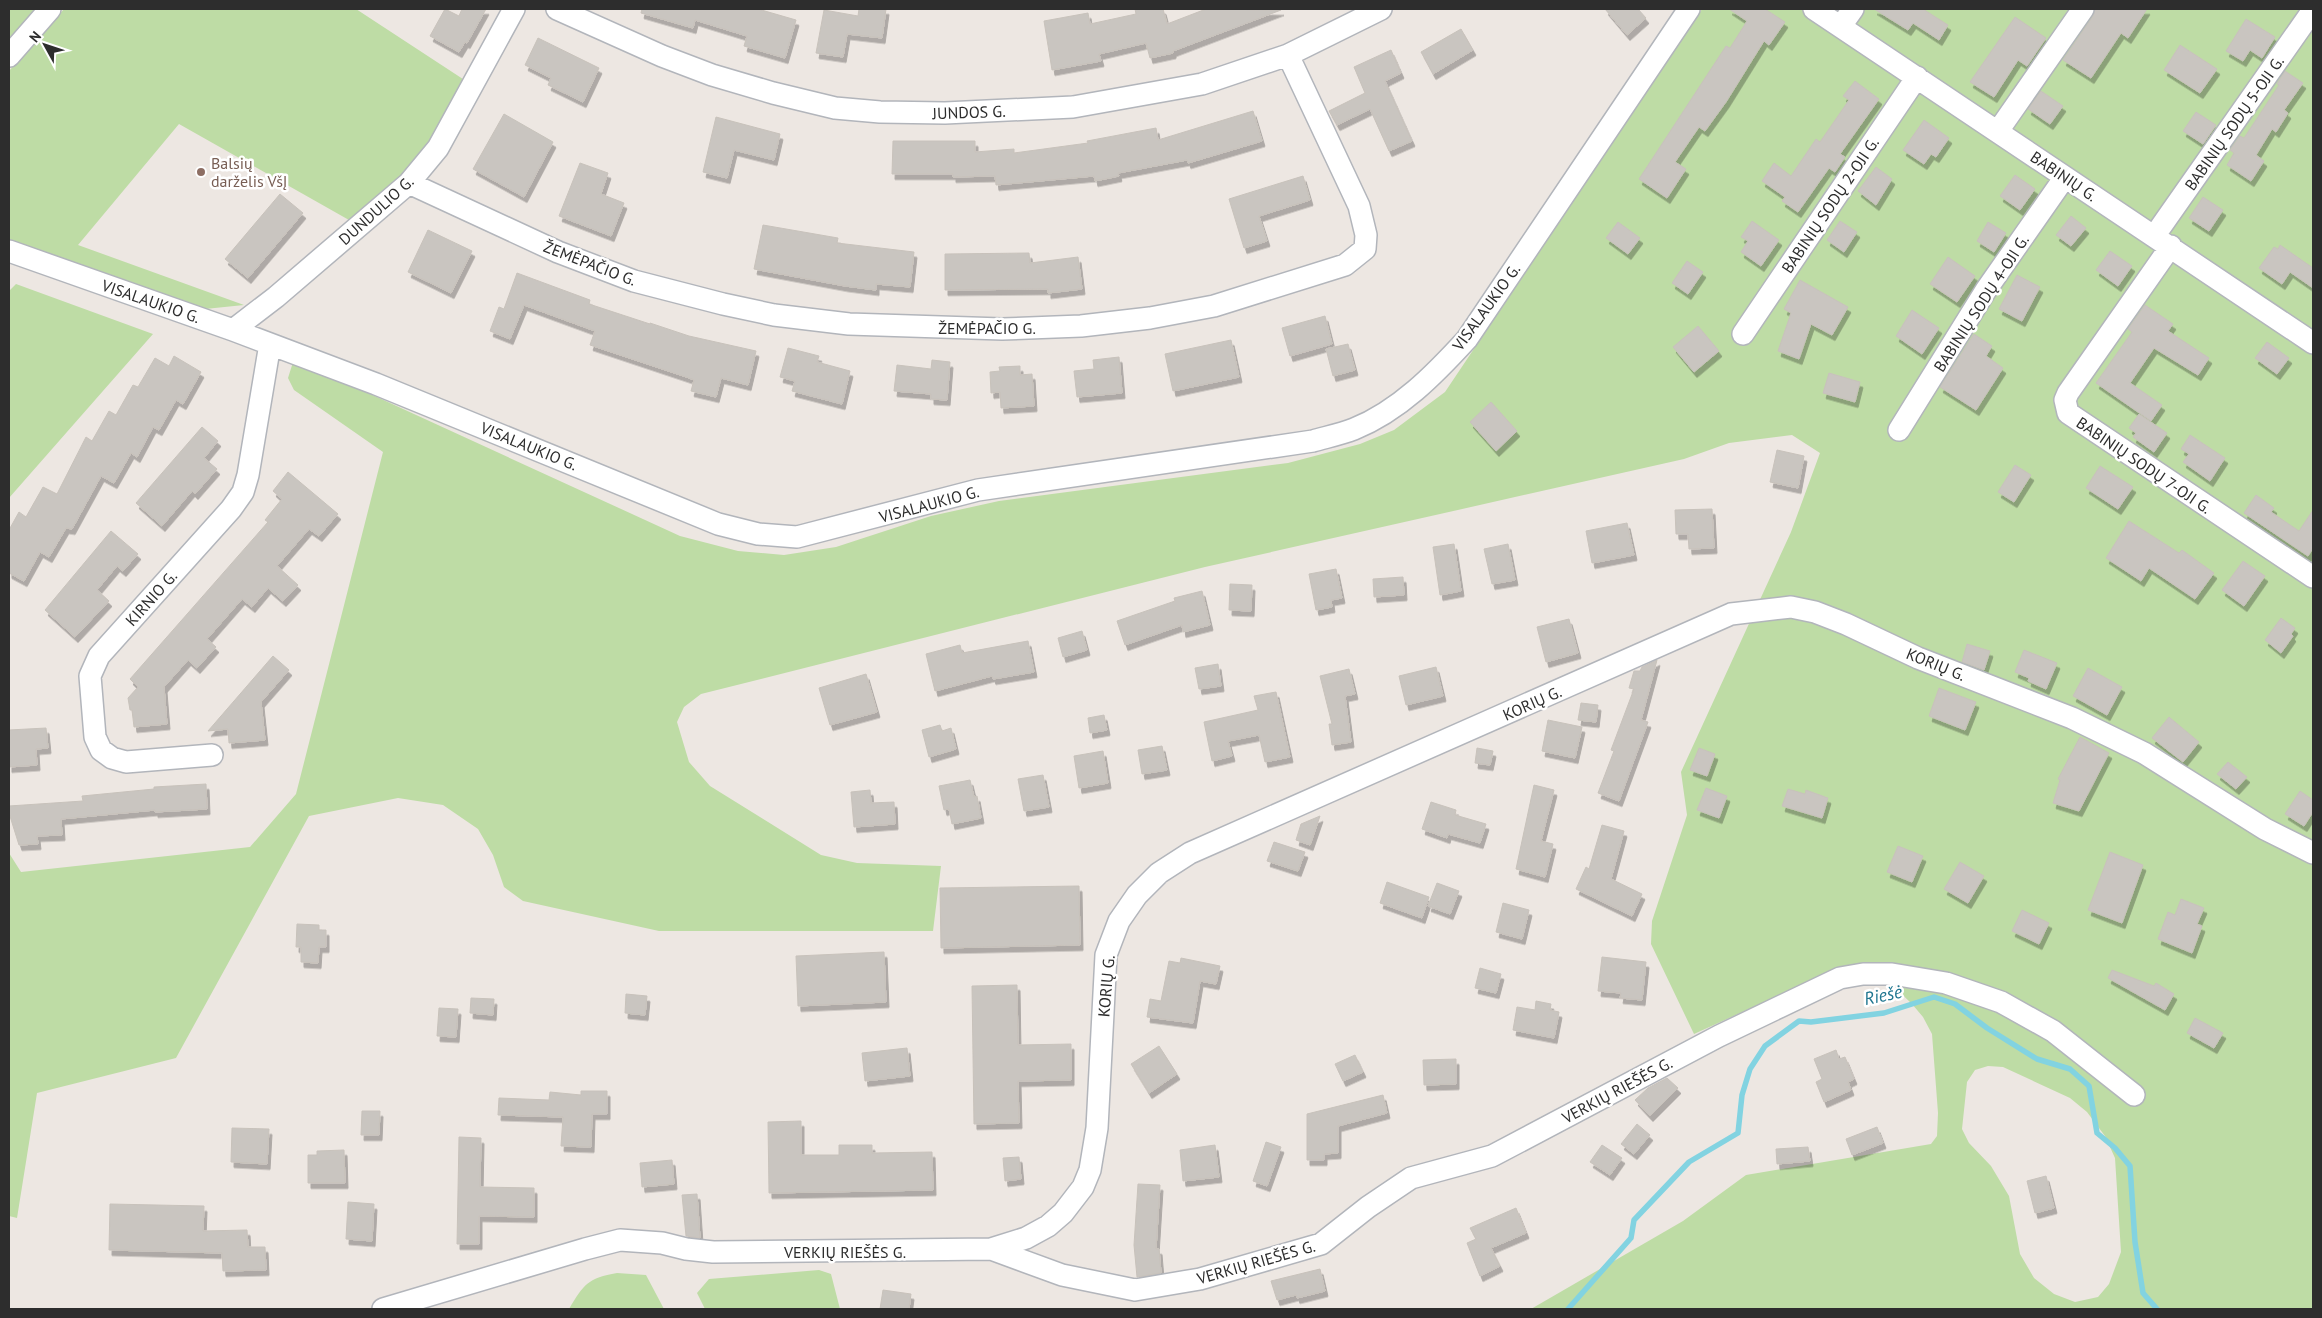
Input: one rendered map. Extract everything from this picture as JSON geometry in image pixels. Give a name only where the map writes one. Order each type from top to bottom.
[{"type":"street","points":[[9,56],[50,9]]},
{"type":"street","name":"DUNDULIO G.","points":[[233,330],[276,297],[409,183],[438,148],[514,9]]},
{"type":"street","name":"JUNDOS G.","points":[[557,9],[636,45],[712,76],[773,93],[835,108],[880,112],[944,114],[1073,107],[1202,84],[1288,55],[1381,9]]},
{"type":"street","name":"VISALAUKIO G.","points":[[9,251],[233,330],[376,384],[718,524],[758,534],[797,537],[978,490],[1313,441],[1354,429],[1397,404],[1434,375],[1467,339],[1689,9]]},
{"type":"street","name":"BABINIŲ G.","points":[[1814,9],[1847,17],[1917,77],[2313,341]]},
{"type":"street","points":[[1998,131],[2083,9]]},
{"type":"street","name":"BABINIŲ SODŲ 5-OJI G.","points":[[2163,241],[2313,10]]},
{"type":"street","name":"ŽEMĖPAČIO G.","points":[[409,183],[558,252],[634,282],[774,315],[849,324],[1002,329],[1081,326],[1150,318],[1214,306],[1345,265],[1365,249],[1366,235],[1359,206],[1288,55]]},
{"type":"street","name":"BABINIŲ SODŲ 2-OJI G.","points":[[1743,334],[1917,77]]},
{"type":"street","name":"BABINIŲ SODŲ 4-OJI G.","points":[[1899,430],[1986,290],[2065,177]]},
{"type":"street","name":"BABINIŲ SODŲ 7-OJI G.","points":[[2163,241],[2068,393],[2065,400],[2068,413],[2313,578]]},
{"type":"street","name":"KIRNIO G.","points":[[212,755],[126,762],[112,758],[101,750],[95,737],[90,676],[99,656],[232,509],[243,492],[248,475],[270,344]]},
{"type":"street","name":"KORIŲ G.","points":[[990,1250],[1026,1238],[1048,1226],[1063,1213],[1083,1187],[1090,1170],[1097,1128],[1106,955],[1119,921],[1138,895],[1159,873],[1190,853],[1731,614],[1791,607],[1816,612],[1846,624],[1918,658],[2072,718],[2135,748],[2266,829],[2313,853]]},
{"type":"street","name":"VERKIŲ RIEŠĖS G.","points":[[383,1309],[585,1248],[620,1240],[662,1242],[686,1250],[713,1252],[990,1250],[1062,1275],[1135,1290],[1200,1279],[1321,1244],[1368,1207],[1411,1178],[1492,1156],[1727,1032],[1840,978],[1863,974],[1892,974],[1946,982],[2001,1002],[2052,1031],[2134,1095]]},
{"type":"green space","points":[[9,9],[37,9],[9,40]]},
{"type":"green space","points":[[64,9],[356,9],[469,83],[421,156],[380,198],[349,220],[179,124],[78,245],[244,305],[205,309],[80,267],[9,240],[9,71]]},
{"type":"green space","points":[[1702,9],[2313,9],[2313,1309],[1531,1309],[1683,1221],[1746,1175],[1931,1144],[1937,1136],[1938,1113],[1932,1034],[1923,1017],[1886,979],[1837,969],[1694,1034],[1651,944],[1652,921],[1687,815],[1681,772],[1791,532],[1820,453],[1792,435],[1729,443],[1684,459],[1205,567],[701,694],[684,707],[677,722],[689,762],[710,786],[821,855],[857,863],[941,866],[933,931],[659,931],[523,901],[504,887],[493,855],[478,829],[443,805],[398,798],[309,816],[176,1058],[37,1093],[17,1218],[9,1216],[9,853],[21,872],[250,847],[296,794],[383,452],[294,390],[288,378],[294,359],[680,536],[738,551],[784,555],[836,547],[931,516],[999,501],[1288,463],[1360,444],[1394,430],[1445,392]],"holes":[[[1988,1066],[2003,1067],[2070,1098],[2087,1112],[2105,1136],[2115,1158],[2121,1252],[2109,1284],[2098,1297],[2075,1302],[2054,1294],[2034,1278],[2020,1254],[2009,1196],[1991,1166],[1969,1143],[1962,1129],[1967,1082],[1975,1070]]]},
{"type":"green space","points":[[16,284],[153,334],[9,498],[9,291]]},
{"type":"green space","points":[[819,1270],[831,1274],[840,1309],[705,1309],[697,1293],[709,1279]]},
{"type":"green space","points":[[617,1273],[646,1275],[664,1309],[569,1309],[583,1288],[593,1280]]},
{"type":"building","points":[[445,9],[459,16],[462,9],[486,9],[467,43],[465,42],[459,52],[430,36]]},
{"type":"building","points":[[642,9],[758,9],[796,20],[785,58],[744,46],[747,36],[695,20],[693,28],[641,13]]},
{"type":"building","points":[[859,9],[886,9],[882,38],[847,34],[843,57],[816,53],[824,10],[858,16]]},
{"type":"building","points":[[1135,9],[1163,9],[1167,24],[1206,9],[1281,10],[1173,51],[1173,53],[1150,58],[1146,43],[1099,54],[1101,61],[1052,70],[1044,21],[1088,13],[1090,24],[1136,14]]},
{"type":"building","points":[[1605,9],[1638,9],[1646,18],[1627,35]]},
{"type":"building","points":[[1729,9],[1765,9],[1785,22],[1769,45],[1764,41],[1726,102],[1705,131],[1699,127],[1675,162],[1686,169],[1667,198],[1639,179],[1726,46],[1730,48],[1747,21]]},
{"type":"building","points":[[1874,9],[1923,9],[1948,25],[1939,40],[1913,23],[1908,30]]},
{"type":"building","points":[[2095,9],[2147,9],[2128,38],[2121,33],[2091,78],[2063,60],[2093,16]]},
{"type":"building","points":[[2015,17],[2046,38],[2027,66],[2018,60],[1994,97],[1970,82]]},
{"type":"building","points":[[2246,19],[2275,37],[2262,58],[2250,50],[2243,61],[2226,51]]},
{"type":"building","points":[[1461,29],[1473,50],[1433,74],[1421,52]]},
{"type":"building","points":[[538,38],[599,68],[583,102],[548,85],[551,78],[525,65]]},
{"type":"building","points":[[2180,45],[2217,69],[2200,93],[2164,70]]},
{"type":"building","points":[[1391,50],[1401,73],[1385,81],[1412,141],[1389,151],[1370,109],[1337,125],[1329,111],[1365,93],[1354,67]]},
{"type":"building","points":[[2285,71],[2303,83],[2284,110],[2288,113],[2276,132],[2272,129],[2256,155],[2264,161],[2251,181],[2227,165],[2234,153],[2230,150],[2240,136],[2244,138],[2279,85],[2277,84]]},
{"type":"building","points":[[1855,81],[1879,99],[1840,154],[1845,157],[1835,172],[1829,168],[1798,212],[1782,201],[1785,197],[1762,181],[1774,163],[1791,176],[1816,139],[1820,142],[1849,100],[1843,96]]},
{"type":"building","points":[[2041,91],[2063,106],[2050,124],[2028,109]]},
{"type":"building","points":[[1253,111],[1262,141],[1188,163],[1187,160],[1118,173],[1119,176],[1095,181],[1094,176],[996,185],[995,176],[953,177],[953,174],[892,174],[893,141],[975,141],[975,152],[1014,149],[1014,153],[1088,143],[1087,141],[1156,128],[1158,140]]},
{"type":"building","points":[[2196,112],[2216,125],[2203,144],[2183,131]]},
{"type":"building","points":[[504,114],[553,142],[524,197],[473,169]]},
{"type":"building","points":[[716,117],[780,134],[774,160],[734,150],[727,178],[703,172]]},
{"type":"building","points":[[1924,120],[1949,138],[1936,157],[1931,154],[1924,164],[1903,150]]},
{"type":"building","points":[[580,163],[608,173],[601,194],[624,203],[611,236],[559,216]]},
{"type":"building","points":[[1876,167],[1892,179],[1876,205],[1858,191]]},
{"type":"building","points":[[2015,175],[2035,189],[2020,210],[2000,196]]},
{"type":"building","points":[[1303,176],[1310,200],[1259,216],[1267,241],[1244,248],[1229,199]]},
{"type":"building","points":[[280,194],[303,213],[248,278],[225,259]]},
{"type":"building","points":[[2203,197],[2223,210],[2209,231],[2189,218]]},
{"type":"building","points":[[2071,216],[2086,228],[2071,246],[2056,235]]},
{"type":"building","points":[[1752,221],[1779,240],[1761,266],[1741,252],[1748,241],[1741,237]]},
{"type":"building","points":[[1840,221],[1857,232],[1844,252],[1827,240]]},
{"type":"building","points":[[1618,222],[1640,238],[1628,254],[1606,238]]},
{"type":"building","points":[[1988,222],[2006,233],[1994,252],[1977,241]]},
{"type":"building","points":[[763,225],[838,238],[837,243],[914,252],[910,287],[876,284],[876,290],[754,269]]},
{"type":"building","points":[[428,230],[472,251],[451,293],[408,272]]},
{"type":"building","points":[[2280,245],[2313,268],[2313,288],[2290,272],[2282,284],[2259,268],[2274,247],[2278,249]]},
{"type":"building","points":[[2110,251],[2132,266],[2118,286],[2096,270]]},
{"type":"building","points":[[1029,253],[1030,263],[1078,257],[1082,289],[1048,293],[1048,289],[945,290],[945,254]]},
{"type":"building","points":[[1948,257],[1975,276],[1957,302],[1930,284]]},
{"type":"building","points":[[1687,261],[1703,272],[1688,294],[1672,283]]},
{"type":"building","points":[[517,273],[590,300],[589,304],[650,324],[689,336],[756,351],[748,385],[721,378],[716,397],[691,391],[694,380],[590,345],[595,331],[524,305],[510,339],[490,331],[499,307],[504,309]]},
{"type":"building","points":[[2017,275],[2040,287],[2022,321],[1999,309]]},
{"type":"building","points":[[1800,280],[1848,307],[1832,335],[1811,324],[1799,359],[1778,351],[1791,313],[1784,309]]},
{"type":"building","points":[[2145,305],[2173,324],[2168,331],[2209,358],[2198,375],[2154,348],[2130,383],[2162,405],[2151,421],[2096,383],[2132,332],[2128,329]]},
{"type":"building","points":[[1912,310],[1939,328],[1922,354],[1896,336]]},
{"type":"building","points":[[1325,316],[1332,344],[1290,356],[1282,328]]},
{"type":"building","points":[[1698,326],[1719,351],[1694,372],[1673,347]]},
{"type":"building","points":[[1974,334],[1992,346],[1986,356],[2003,368],[1976,410],[1940,387]]},
{"type":"building","points":[[1231,340],[1239,377],[1173,391],[1165,354]]},
{"type":"building","points":[[2267,342],[2289,358],[2277,374],[2255,358]]},
{"type":"building","points":[[1348,344],[1355,370],[1333,376],[1326,349]]},
{"type":"building","points":[[788,348],[819,356],[817,362],[850,371],[842,404],[792,391],[795,381],[780,377]]},
{"type":"building","points":[[174,356],[201,372],[183,404],[176,400],[159,430],[153,427],[137,457],[131,453],[114,483],[101,476],[72,529],[66,528],[49,557],[40,552],[24,581],[9,573],[9,530],[19,512],[26,517],[43,487],[57,494],[86,437],[92,441],[109,411],[116,415],[133,385],[138,387],[155,358],[169,366]]},
{"type":"building","points":[[1119,357],[1122,393],[1077,397],[1074,371],[1094,369],[1093,360]]},
{"type":"building","points":[[932,360],[950,362],[947,400],[931,399],[931,394],[894,391],[897,365],[931,369]]},
{"type":"building","points":[[1020,366],[1020,375],[1032,374],[1034,406],[1001,408],[1000,392],[991,393],[990,372],[1000,371],[999,367]]},
{"type":"building","points":[[1829,373],[1860,382],[1855,402],[1823,393]]},
{"type":"building","points":[[1491,402],[1517,431],[1496,451],[1470,422]]},
{"type":"building","points":[[2139,414],[2167,433],[2154,452],[2133,437],[2136,433],[2129,428]]},
{"type":"building","points":[[202,427],[218,441],[204,458],[217,469],[195,494],[192,491],[162,526],[136,503]]},
{"type":"building","points":[[2190,435],[2225,458],[2210,481],[2183,462],[2189,454],[2181,449]]},
{"type":"building","points":[[1777,450],[1804,456],[1798,488],[1770,482]]},
{"type":"building","points":[[2015,465],[2031,475],[2014,502],[1998,492]]},
{"type":"building","points":[[2100,466],[2133,487],[2118,509],[2086,488]]},
{"type":"building","points":[[288,472],[338,514],[319,536],[309,529],[277,566],[298,585],[283,601],[268,588],[252,607],[242,599],[207,639],[216,647],[197,668],[188,660],[164,687],[167,724],[134,727],[128,698],[138,687],[130,679],[268,522],[265,520],[282,499],[273,491]]},
{"type":"building","points":[[2256,495],[2274,508],[2271,512],[2299,531],[2313,510],[2313,548],[2308,556],[2244,513]]},
{"type":"building","points":[[1712,509],[1714,548],[1689,549],[1688,534],[1676,534],[1675,510]]},
{"type":"building","points":[[2129,521],[2179,553],[2182,550],[2214,573],[2195,599],[2149,568],[2141,581],[2106,558]]},
{"type":"building","points":[[1627,523],[1634,555],[1592,563],[1586,531]]},
{"type":"building","points":[[111,531],[138,554],[123,571],[117,566],[97,590],[109,601],[75,637],[45,610]]},
{"type":"building","points":[[1454,544],[1461,591],[1440,595],[1433,547]]},
{"type":"building","points":[[1508,544],[1515,580],[1492,584],[1484,549]]},
{"type":"building","points":[[2243,561],[2265,576],[2244,606],[2222,590]]},
{"type":"building","points":[[1336,569],[1342,598],[1331,600],[1332,607],[1316,610],[1309,574]]},
{"type":"building","points":[[1403,577],[1404,595],[1374,597],[1373,579]]},
{"type":"building","points":[[1230,584],[1252,585],[1251,611],[1229,610]]},
{"type":"building","points":[[1202,591],[1210,625],[1183,632],[1182,625],[1125,645],[1117,621],[1175,601],[1174,598]]},
{"type":"building","points":[[2281,618],[2295,628],[2291,634],[2293,636],[2281,653],[2265,640]]},
{"type":"building","points":[[1569,619],[1578,653],[1546,662],[1537,627]]},
{"type":"building","points":[[1082,631],[1087,650],[1063,657],[1058,638]]},
{"type":"building","points":[[1028,641],[1034,672],[993,679],[992,676],[935,691],[926,654],[960,645],[962,653]]},
{"type":"building","points":[[1967,644],[1990,651],[1984,670],[1962,662]]},
{"type":"building","points":[[2024,650],[2057,663],[2046,689],[2028,681],[2029,678],[2015,672]]},
{"type":"building","points":[[273,656],[289,670],[261,702],[265,740],[229,743],[228,729],[208,731]]},
{"type":"building","points":[[1657,660],[1641,720],[1648,722],[1619,801],[1598,793],[1614,751],[1611,750],[1634,689],[1629,688],[1634,671],[1640,671],[1642,667]]},
{"type":"building","points":[[1218,664],[1221,686],[1199,689],[1195,668]]},
{"type":"building","points":[[1436,667],[1443,696],[1406,705],[1399,676]]},
{"type":"building","points":[[2088,668],[2122,687],[2107,715],[2073,696]]},
{"type":"building","points":[[1349,669],[1355,694],[1345,696],[1351,742],[1332,745],[1329,724],[1332,724],[1320,676]]},
{"type":"building","points":[[866,674],[877,712],[830,725],[819,688]]},
{"type":"building","points":[[1939,688],[1976,702],[1965,730],[1929,716]]},
{"type":"building","points":[[1276,692],[1290,757],[1265,762],[1259,735],[1228,741],[1232,756],[1212,761],[1204,722],[1258,710],[1254,696]]},
{"type":"building","points":[[1581,703],[1598,705],[1596,722],[1578,720]]},
{"type":"building","points":[[1104,715],[1107,730],[1090,733],[1088,718]]},
{"type":"building","points":[[2169,717],[2199,742],[2183,762],[2152,738]]},
{"type":"building","points":[[1548,720],[1582,727],[1575,758],[1542,751]]},
{"type":"building","points":[[940,725],[942,731],[951,728],[956,749],[929,757],[922,730]]},
{"type":"building","points":[[46,728],[48,748],[36,749],[37,765],[9,767],[9,730]]},
{"type":"building","points":[[2080,737],[2109,753],[2079,811],[2053,803],[2060,780],[2058,779]]},
{"type":"building","points":[[1162,746],[1167,770],[1142,774],[1138,750]]},
{"type":"building","points":[[1477,748],[1493,751],[1490,765],[1475,763]]},
{"type":"building","points":[[1699,748],[1715,754],[1707,776],[1690,770]]},
{"type":"building","points":[[1103,751],[1108,783],[1079,788],[1074,756]]},
{"type":"building","points":[[2228,762],[2247,777],[2236,789],[2217,774]]},
{"type":"building","points":[[1043,775],[1049,807],[1024,811],[1018,779]]},
{"type":"building","points":[[970,780],[974,797],[977,796],[981,818],[952,824],[949,809],[944,810],[939,786]]},
{"type":"building","points":[[206,784],[207,809],[155,812],[155,810],[61,819],[62,835],[37,836],[38,844],[19,845],[9,813],[9,806],[83,801],[82,796],[154,789],[154,787]]},
{"type":"building","points":[[1534,785],[1554,790],[1541,841],[1553,844],[1545,877],[1516,869]]},
{"type":"building","points":[[1706,788],[1727,796],[1719,818],[1697,810]]},
{"type":"building","points":[[1788,789],[1805,794],[1806,790],[1828,798],[1822,818],[1782,806]]},
{"type":"building","points":[[870,790],[871,803],[894,802],[895,824],[854,827],[851,792]]},
{"type":"building","points":[[2300,791],[2313,800],[2313,812],[2304,826],[2285,814]]},
{"type":"building","points":[[1431,802],[1456,810],[1455,815],[1486,824],[1480,843],[1448,834],[1447,838],[1422,829]]},
{"type":"building","points":[[1320,816],[1310,845],[1296,840],[1301,824]]},
{"type":"building","points":[[1602,825],[1624,831],[1611,879],[1642,894],[1632,916],[1576,889],[1586,867],[1589,869]]},
{"type":"building","points":[[1274,842],[1305,852],[1298,871],[1267,861]]},
{"type":"building","points":[[1898,846],[1923,856],[1912,882],[1887,872]]},
{"type":"building","points":[[2110,852],[2143,865],[2122,923],[2088,910]]},
{"type":"building","points":[[1960,862],[1984,876],[1968,903],[1944,889]]},
{"type":"building","points":[[1387,882],[1429,897],[1422,918],[1380,903]]},
{"type":"building","points":[[1437,883],[1459,891],[1450,914],[1428,906]]},
{"type":"building","points":[[1079,886],[1080,945],[941,948],[940,888]]},
{"type":"building","points":[[2181,899],[2204,908],[2197,924],[2202,926],[2192,953],[2158,939],[2168,912],[2175,915]]},
{"type":"building","points":[[1503,903],[1529,910],[1522,939],[1496,932]]},
{"type":"building","points":[[2022,910],[2049,923],[2039,944],[2012,931]]},
{"type":"building","points":[[297,924],[319,925],[319,930],[326,930],[326,947],[319,947],[318,963],[301,962],[301,947],[296,947]]},
{"type":"building","points":[[884,952],[886,1002],[798,1006],[796,956]]},
{"type":"building","points":[[1602,957],[1646,962],[1642,1000],[1620,998],[1621,993],[1598,991]]},
{"type":"building","points":[[1181,958],[1220,966],[1216,984],[1200,981],[1193,1023],[1147,1017],[1150,999],[1161,1001],[1169,961],[1180,963]]},
{"type":"building","points":[[1480,968],[1501,974],[1496,993],[1475,988]]},
{"type":"building","points":[[2112,970],[2154,986],[2156,983],[2174,994],[2165,1010],[2108,978]]},
{"type":"building","points":[[1017,985],[1018,1045],[1071,1044],[1071,1080],[1018,1081],[1019,1123],[974,1124],[972,986]]},
{"type":"building","points":[[626,994],[647,996],[645,1015],[625,1013]]},
{"type":"building","points":[[471,998],[494,999],[493,1015],[470,1013]]},
{"type":"building","points":[[1536,1001],[1551,1004],[1550,1010],[1559,1012],[1554,1038],[1513,1030],[1517,1007],[1535,1010]]},
{"type":"building","points":[[439,1008],[458,1009],[456,1037],[437,1036]]},
{"type":"building","points":[[2195,1018],[2223,1033],[2214,1048],[2187,1033]]},
{"type":"building","points":[[1159,1046],[1177,1074],[1149,1093],[1131,1064]]},
{"type":"building","points":[[907,1048],[910,1076],[865,1081],[862,1053]]},
{"type":"building","points":[[1836,1050],[1839,1059],[1845,1057],[1854,1079],[1848,1082],[1851,1090],[1824,1102],[1816,1082],[1822,1079],[1814,1059]]},
{"type":"building","points":[[1355,1055],[1363,1072],[1343,1081],[1335,1064]]},
{"type":"building","points":[[1456,1059],[1456,1084],[1424,1085],[1423,1060]]},
{"type":"building","points":[[1667,1078],[1678,1088],[1650,1116],[1635,1100],[1648,1088]]},
{"type":"building","points":[[581,1091],[607,1091],[607,1114],[592,1114],[591,1147],[561,1146],[563,1117],[498,1115],[499,1098],[549,1100],[550,1092],[581,1095]]},
{"type":"building","points":[[1383,1095],[1387,1113],[1338,1126],[1338,1153],[1324,1154],[1324,1160],[1307,1160],[1307,1114]]},
{"type":"building","points":[[362,1111],[380,1111],[379,1135],[361,1135]]},
{"type":"building","points":[[801,1121],[801,1155],[839,1155],[839,1145],[872,1145],[872,1153],[932,1152],[933,1190],[769,1193],[768,1122]]},
{"type":"building","points":[[1637,1124],[1650,1135],[1634,1154],[1621,1144]]},
{"type":"building","points":[[1877,1127],[1883,1143],[1852,1155],[1846,1139]]},
{"type":"building","points":[[232,1128],[269,1129],[267,1164],[231,1162]]},
{"type":"building","points":[[459,1137],[481,1138],[480,1187],[534,1188],[534,1217],[479,1216],[479,1244],[457,1244]]},
{"type":"building","points":[[1266,1142],[1281,1147],[1267,1186],[1253,1181]]},
{"type":"building","points":[[1215,1145],[1219,1177],[1183,1181],[1180,1150]]},
{"type":"building","points":[[1602,1145],[1622,1158],[1610,1175],[1590,1162]]},
{"type":"building","points":[[1808,1147],[1810,1161],[1777,1164],[1776,1149]]},
{"type":"building","points":[[344,1150],[345,1183],[308,1183],[308,1155],[317,1155],[317,1151]]},
{"type":"building","points":[[1019,1157],[1021,1179],[1005,1181],[1003,1158]]},
{"type":"building","points":[[672,1160],[674,1184],[642,1187],[640,1163]]},
{"type":"building","points":[[2046,1176],[2054,1208],[2035,1213],[2027,1181]]},
{"type":"building","points":[[1138,1184],[1160,1185],[1156,1249],[1159,1249],[1161,1273],[1137,1277],[1134,1245]]},
{"type":"building","points":[[697,1194],[700,1238],[686,1236],[682,1195]]},
{"type":"building","points":[[348,1202],[374,1204],[372,1241],[346,1239]]},
{"type":"building","points":[[110,1204],[204,1206],[203,1231],[247,1230],[248,1247],[265,1247],[266,1270],[223,1271],[222,1253],[109,1250]]},
{"type":"building","points":[[1516,1208],[1526,1233],[1491,1248],[1500,1266],[1480,1276],[1467,1243],[1476,1239],[1470,1228]]},
{"type":"building","points":[[1320,1269],[1325,1291],[1297,1298],[1296,1295],[1277,1300],[1271,1281]]},
{"type":"building","points":[[883,1290],[911,1294],[909,1309],[880,1309]]},
{"type":"waterway","name":"Riešė","points":[[1568,1309],[1631,1238],[1634,1220],[1689,1162],[1738,1133],[1742,1095],[1750,1069],[1765,1046],[1799,1021],[1811,1022],[1884,1013],[1934,997],[1955,1004],[1987,1028],[2037,1059],[2070,1069],[2089,1086],[2097,1133],[2115,1148],[2130,1166],[2135,1242],[2143,1293],[2157,1309]]},
{"type":"place","name":"Balsių darželis VšĮ","points":[[201,172]]}]
